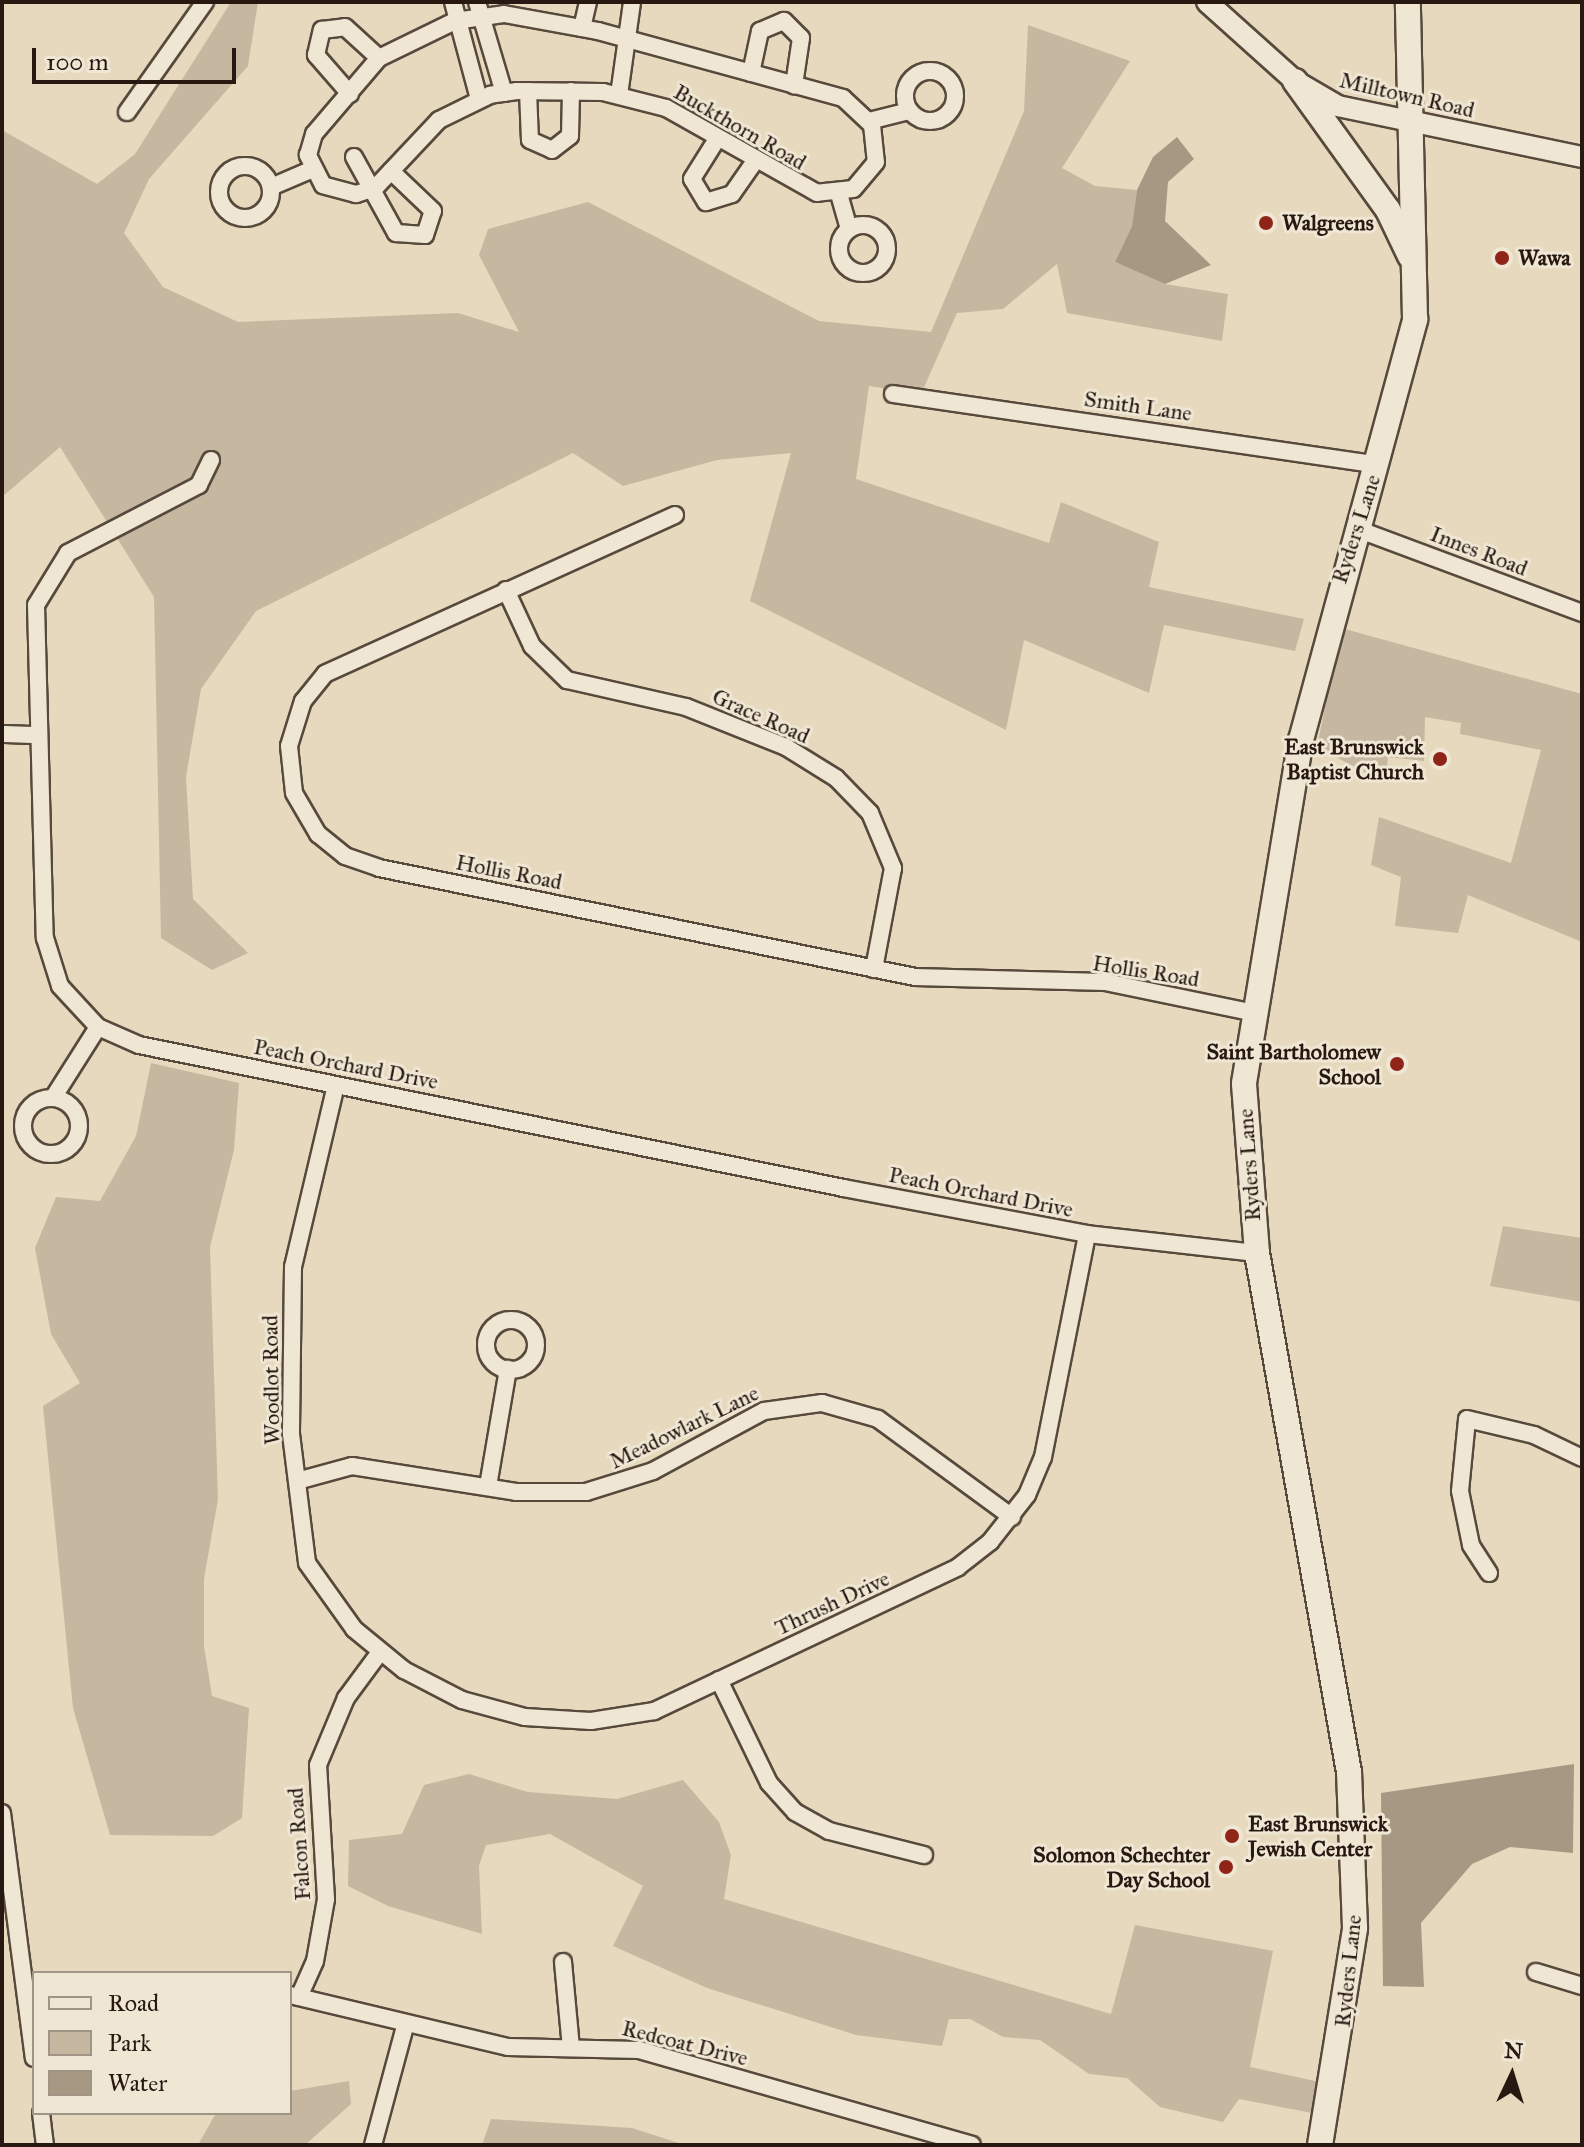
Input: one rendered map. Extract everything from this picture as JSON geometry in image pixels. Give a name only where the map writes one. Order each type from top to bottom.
[{"type":"main road","name":"Ryders Lane","points":[[1320,2145],[1355,1928],[1349,1772],[1257,1253],[1244,1083],[1301,740],[1338,581],[1360,530],[1407,368],[1413,263],[1413,122],[1408,2]]},
{"type":"main road","points":[[1295,81],[1388,210],[1413,263]]},
{"type":"street","points":[[127,112],[205,2]]},
{"type":"street","points":[[453,2],[455,21],[479,99]]},
{"type":"street","points":[[582,28],[588,2]]},
{"type":"street","points":[[619,95],[632,2]]},
{"type":"street","name":"Milltown Road","points":[[1207,2],[1295,81],[1338,106],[1582,157]]},
{"type":"street","points":[[479,9],[504,93]]},
{"type":"street","name":"Buckthorn Road","points":[[313,169],[314,134],[379,58],[479,9],[627,39],[843,98],[869,121]]},
{"type":"street","points":[[751,73],[760,31],[784,21],[801,44],[794,85]]},
{"type":"street","points":[[350,94],[314,46],[330,26],[350,30],[379,58]]},
{"type":"street","points":[[528,91],[527,122],[536,147],[561,147],[570,136],[571,91]]},
{"type":"street","name":"Buckthorn Road","points":[[372,189],[391,171],[413,141],[479,99],[504,93],[571,91],[619,95],[666,108],[800,187],[839,194]]},
{"type":"street","points":[[848,226],[839,194],[876,162],[869,121],[905,112]]},
{"type":"street","points":[[717,139],[692,179],[698,196],[710,202],[732,194],[755,161]]},
{"type":"street","points":[[354,157],[396,233],[425,235],[433,211],[391,171]]},
{"type":"street","points":[[271,187],[313,169],[337,191],[372,189]]},
{"type":"street","name":"Smith Lane","points":[[893,394],[1377,465]]},
{"type":"street","name":"Peach Orchard Drive","points":[[211,460],[199,485],[90,536],[42,585],[34,649],[47,951],[67,997],[98,1027],[139,1045],[1087,1234],[1257,1253]]},
{"type":"street","name":"Hollis Road","points":[[675,515],[355,654],[309,691],[293,723],[289,770],[298,804],[318,834],[345,856],[379,868],[874,969],[969,984],[1105,982],[1255,1013]]},
{"type":"street","name":"Innes Road","points":[[1360,530],[1582,613]]},
{"type":"street","name":"Grace Road","points":[[506,590],[532,646],[567,680],[686,707],[786,747],[836,778],[870,813],[893,868],[874,969]]},
{"type":"street","points":[[2,734],[38,735]]},
{"type":"street","points":[[53,1098],[98,1027]]},
{"type":"street","name":"Woodlot Road","points":[[336,1085],[293,1267],[297,1481],[313,1578],[380,1652]]},
{"type":"street","name":"Thrush Drive","points":[[380,1652],[462,1700],[558,1721],[654,1711],[958,1567],[1012,1517],[1043,1457],[1087,1234]]},
{"type":"street","points":[[488,1486],[508,1369]]},
{"type":"street","name":"Meadowlark Lane","points":[[297,1481],[352,1466],[539,1495],[609,1488],[764,1411],[822,1403],[878,1419],[1012,1517]]},
{"type":"street","points":[[1489,1573],[1471,1545],[1460,1491],[1467,1419],[1534,1435],[1582,1458]]},
{"type":"street","name":"Falcon Road","points":[[294,1996],[315,1961],[326,1899],[318,1765],[346,1698],[380,1652]]},
{"type":"street","points":[[719,1680],[769,1783],[795,1812],[829,1831],[924,1855]]},
{"type":"street","points":[[2,1813],[32,2043]]},
{"type":"street","points":[[563,1962],[571,2048]]},
{"type":"street","points":[[1536,1972],[1582,1986]]},
{"type":"street","name":"Redcoat Drive","points":[[294,1996],[508,2047],[639,2050],[972,2145]]},
{"type":"street","points":[[373,2145],[406,2023]]},
{"type":"street","points":[[41,2115],[45,2145]]},
{"type":"green space","points":[[231,2],[258,2],[248,66],[149,179],[124,233],[163,287],[238,322],[458,313],[519,332],[479,255],[488,229],[588,202],[819,321],[931,332],[1024,111],[1028,25],[1130,61],[1062,168],[1095,186],[1137,190],[1132,226],[1115,262],[1165,284],[1228,294],[1222,341],[1067,313],[1057,264],[1003,309],[957,313],[921,394],[869,386],[856,479],[1049,543],[1061,502],[1159,542],[1149,587],[1304,619],[1295,651],[1164,625],[1149,693],[1024,640],[1006,730],[750,601],[791,453],[717,460],[623,486],[573,453],[256,611],[201,689],[186,777],[193,899],[248,953],[212,970],[161,938],[154,597],[60,447],[2,497],[2,130],[97,184],[135,154]]},
{"type":"green space","points":[[1341,628],[1582,694],[1582,942],[1468,895],[1458,933],[1395,926],[1401,877],[1371,865],[1379,817],[1511,863],[1541,750],[1460,734],[1461,723],[1425,717],[1424,761],[1388,757],[1385,783],[1317,747]]},
{"type":"green space","points":[[151,1063],[239,1083],[234,1150],[210,1247],[218,1499],[204,1579],[204,1646],[212,1696],[249,1708],[242,1818],[213,1836],[110,1835],[73,1708],[43,1406],[80,1383],[51,1334],[35,1248],[56,1197],[100,1201],[136,1136]]},
{"type":"green space","points":[[1503,1226],[1582,1238],[1582,1302],[1490,1286]]},
{"type":"green space","points":[[469,1774],[528,1792],[617,1799],[683,1780],[719,1822],[731,1855],[724,1899],[1111,2014],[1135,1925],[1273,1951],[1250,2067],[1320,2082],[1312,2113],[1239,2099],[1223,2122],[1160,2107],[1127,2078],[1089,2074],[1040,2040],[1003,2037],[970,2019],[949,2019],[942,2046],[856,2035],[707,1988],[613,1946],[643,1886],[550,1834],[486,1845],[479,1866],[482,1934],[388,1906],[348,1886],[349,1840],[402,1834],[424,1785]]},
{"type":"green space","points":[[349,2081],[351,2104],[305,2145],[198,2145],[215,2115],[292,2115],[292,2091]]},
{"type":"green space","points":[[491,2119],[632,2128],[685,2145],[482,2145]]},
{"type":"water","points":[[1177,137],[1194,159],[1168,182],[1165,221],[1211,265],[1165,284],[1115,262],[1132,226],[1137,190],[1153,157]]},
{"type":"water","points":[[1574,1764],[1573,1853],[1510,1847],[1472,1864],[1421,1923],[1424,1987],[1383,1986],[1381,1793]]},
{"type":"place","name":"Walgreens","points":[[1266,223]]},
{"type":"place","name":"Wawa","points":[[1502,258]]},
{"type":"place","name":"East Brunswick Baptist Church","points":[[1440,759]]},
{"type":"place","name":"Saint Bartholomew School","points":[[1397,1064]]},
{"type":"place","name":"East Brunswick Jewish Center","points":[[1232,1836]]},
{"type":"place","name":"Solomon Schechter Day School","points":[[1226,1867]]}]
